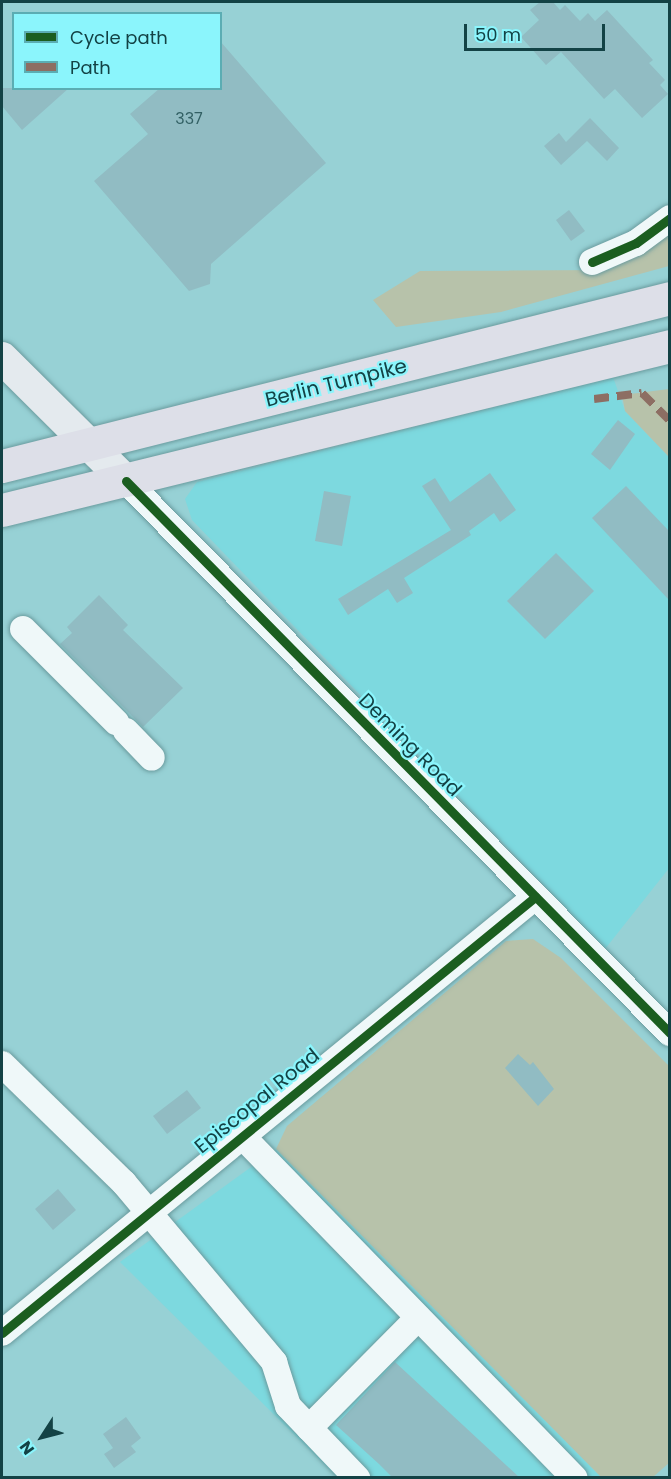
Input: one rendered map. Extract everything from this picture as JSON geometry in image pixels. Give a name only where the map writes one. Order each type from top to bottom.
[{"type":"highway","name":"Berlin Turnpike","points":[[2,466],[669,298]]},
{"type":"highway","points":[[2,510],[669,346]]},
{"type":"main road","name":"Deming Road","points":[[2,358],[126,481]]},
{"type":"street","points":[[592,262],[636,243],[669,218]]},
{"type":"street","name":"Deming Road","points":[[126,481],[669,1034]]},
{"type":"street","points":[[23,629],[152,758]]},
{"type":"street","name":"Episcopal Road","points":[[2,1333],[535,897]]},
{"type":"street","points":[[2,1064],[149,1212],[274,1362],[288,1406],[357,1478]]},
{"type":"street","points":[[242,1136],[575,1478]]},
{"type":"street","points":[[309,1428],[418,1318]]},
{"type":"shaded area","points":[[613,377],[625,411],[669,457],[670,867],[605,949],[192,520],[185,499],[197,482]]},
{"type":"shaded area","points":[[276,1149],[601,1477],[337,1477],[120,1262]]},
{"type":"green space","points":[[669,231],[669,266],[501,312],[396,327],[373,300],[420,271],[609,270]]},
{"type":"green space","points":[[670,389],[669,457],[625,411],[622,395]]},
{"type":"green space","points":[[533,939],[561,958],[669,1066],[669,1463],[653,1477],[601,1477],[276,1149],[287,1126],[506,941]]},
{"type":"building","points":[[540,2],[553,2],[560,10],[565,5],[580,21],[588,13],[595,21],[607,10],[653,60],[649,63],[665,80],[660,85],[668,94],[642,118],[615,89],[604,99],[561,52],[546,65],[521,37],[539,20],[530,10]]},
{"type":"building","points":[[222,43],[326,163],[211,264],[210,284],[189,291],[94,181],[148,134],[130,114],[158,90],[222,90]]},
{"type":"building","points":[[2,88],[67,90],[22,130],[2,106]]},
{"type":"building","points":[[590,118],[619,148],[607,161],[587,141],[561,165],[544,146],[559,133],[566,142]]},
{"type":"building","points":[[569,210],[585,231],[571,241],[556,220]]},
{"type":"building","points":[[618,420],[635,434],[610,470],[591,454]]},
{"type":"building","points":[[490,473],[516,510],[500,522],[494,513],[469,531],[471,535],[404,578],[413,593],[397,603],[388,589],[348,615],[338,599],[451,530],[422,486],[435,478],[450,502]]},
{"type":"building","points":[[626,486],[669,531],[669,600],[592,518]]},
{"type":"building","points":[[324,491],[351,496],[342,546],[315,541]]},
{"type":"building","points":[[556,553],[594,591],[545,639],[507,601]]},
{"type":"building","points":[[99,595],[128,625],[123,630],[183,688],[143,727],[60,644],[72,633],[67,627]]},
{"type":"building","points":[[518,1054],[530,1065],[533,1062],[554,1089],[538,1106],[505,1068]]},
{"type":"building","points":[[187,1090],[201,1108],[167,1134],[153,1116]]},
{"type":"building","points":[[58,1189],[76,1210],[53,1230],[35,1209]]},
{"type":"building","points":[[395,1362],[520,1478],[393,1478],[336,1425]]},
{"type":"building","points":[[126,1417],[141,1438],[131,1446],[136,1452],[114,1468],[104,1454],[113,1448],[103,1434]]},
{"type":"marked path","points":[[594,399],[642,393],[670,421]]},
{"type":"cycle path","points":[[592,262],[636,243],[670,218]]},
{"type":"cycle path","points":[[126,481],[670,1033]]},
{"type":"cycle path","points":[[2,1333],[535,897]]}]
